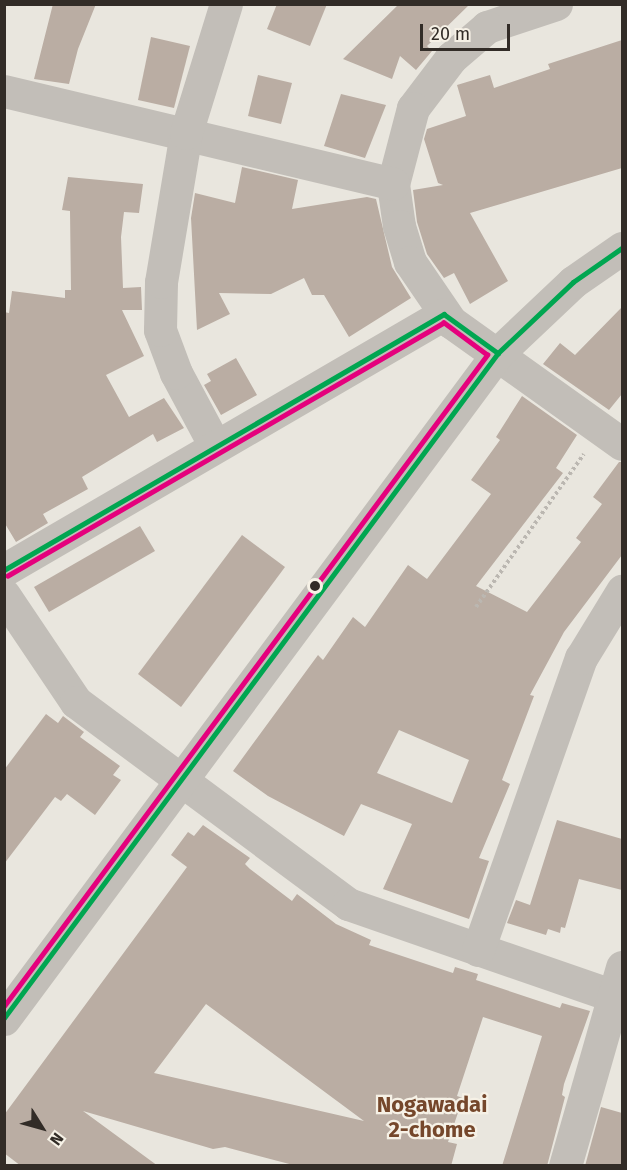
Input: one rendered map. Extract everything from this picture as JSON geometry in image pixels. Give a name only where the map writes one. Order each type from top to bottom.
[{"type":"street","points":[[214,446],[176,373],[160,330],[161,282],[186,133],[226,4]]},
{"type":"street","points":[[556,4],[486,27],[451,58],[413,108],[393,184],[399,226],[410,262],[444,314],[612,436]]},
{"type":"street","points":[[4,91],[393,184]]},
{"type":"street","points":[[4,1019],[498,353],[573,282],[622,248]]},
{"type":"street","points":[[4,570],[444,314]]},
{"type":"street","points":[[478,950],[581,658],[622,591]]},
{"type":"street","points":[[4,595],[76,702],[348,904],[478,950],[618,981],[566,1166]]},
{"type":"path","points":[[476,607],[612,436]]},
{"type":"building","points":[[53,4],[96,4],[78,49],[69,84],[34,79]]},
{"type":"building","points":[[277,4],[327,4],[310,46],[267,29]]},
{"type":"building","points":[[399,4],[470,4],[427,46],[432,51],[416,70],[400,56],[392,79],[343,59]]},
{"type":"building","points":[[151,37],[190,46],[174,108],[138,100]]},
{"type":"building","points":[[622,40],[622,168],[470,213],[508,281],[470,304],[454,273],[444,278],[427,254],[417,222],[413,190],[443,185],[438,183],[424,139],[427,129],[466,116],[457,85],[490,75],[494,88],[550,69],[548,64]]},
{"type":"building","points":[[258,75],[292,83],[281,124],[248,116]]},
{"type":"building","points":[[341,94],[386,105],[365,158],[324,146]]},
{"type":"building","points":[[242,167],[298,180],[292,209],[367,197],[376,199],[392,267],[411,298],[349,337],[324,295],[312,295],[304,278],[271,294],[219,293],[230,314],[197,330],[191,218],[195,193],[235,203]]},
{"type":"building","points":[[68,177],[143,184],[139,213],[124,212],[121,237],[123,288],[141,287],[142,310],[122,310],[144,356],[106,375],[129,417],[164,398],[184,428],[157,442],[153,434],[82,477],[88,489],[43,514],[48,523],[16,542],[4,522],[4,312],[9,313],[12,291],[65,298],[65,290],[71,290],[70,211],[62,210]]},
{"type":"building","points":[[622,307],[622,394],[609,410],[543,364],[560,343],[575,355]]},
{"type":"building","points":[[236,358],[257,395],[221,415],[204,385],[211,381],[207,374]]},
{"type":"building","points":[[522,396],[577,435],[556,468],[563,473],[476,586],[527,612],[581,542],[576,538],[602,504],[593,497],[619,462],[622,462],[622,555],[564,632],[530,695],[534,696],[502,780],[510,784],[479,858],[489,861],[469,919],[383,889],[412,824],[361,804],[344,836],[268,796],[233,771],[318,655],[323,660],[353,617],[365,627],[408,565],[427,579],[491,494],[471,480],[500,440],[496,437]],"holes":[[[399,730],[469,760],[452,803],[377,773]]]},
{"type":"building","points":[[140,526],[155,551],[49,612],[34,587]]},
{"type":"building","points":[[242,535],[285,567],[181,707],[138,674]]},
{"type":"building","points":[[46,714],[58,723],[63,716],[84,732],[80,737],[120,766],[113,775],[121,780],[95,815],[67,794],[61,801],[55,797],[4,864],[4,770]]},
{"type":"building","points":[[557,820],[622,839],[622,890],[579,879],[565,928],[561,927],[560,933],[548,929],[546,935],[507,923],[516,900],[530,905]]},
{"type":"building","points":[[203,825],[250,858],[245,864],[292,901],[297,894],[336,924],[371,940],[369,945],[453,973],[455,967],[478,974],[476,980],[560,1008],[562,1003],[590,1011],[564,1084],[562,1095],[565,1097],[547,1166],[502,1166],[542,1036],[483,1017],[457,1096],[463,1098],[448,1142],[457,1144],[451,1166],[297,1166],[225,1147],[213,1149],[83,1111],[158,1166],[21,1166],[4,1153],[4,1115],[187,867],[171,855],[188,832],[194,836]],"holes":[[[206,1004],[364,1121],[154,1073]]]},
{"type":"building","points":[[601,1107],[622,1113],[622,1166],[585,1166]]},
{"type":"transit line","points":[[4,1018],[498,353],[573,282],[622,248]]},
{"type":"transit line","points":[[4,570],[444,314],[498,353]]},
{"type":"transit line","points":[[4,1006],[487,355],[444,323],[8,576]]},
{"type":"district","name":"Nogawadai 2-chome","points":[[432,1116]]}]
